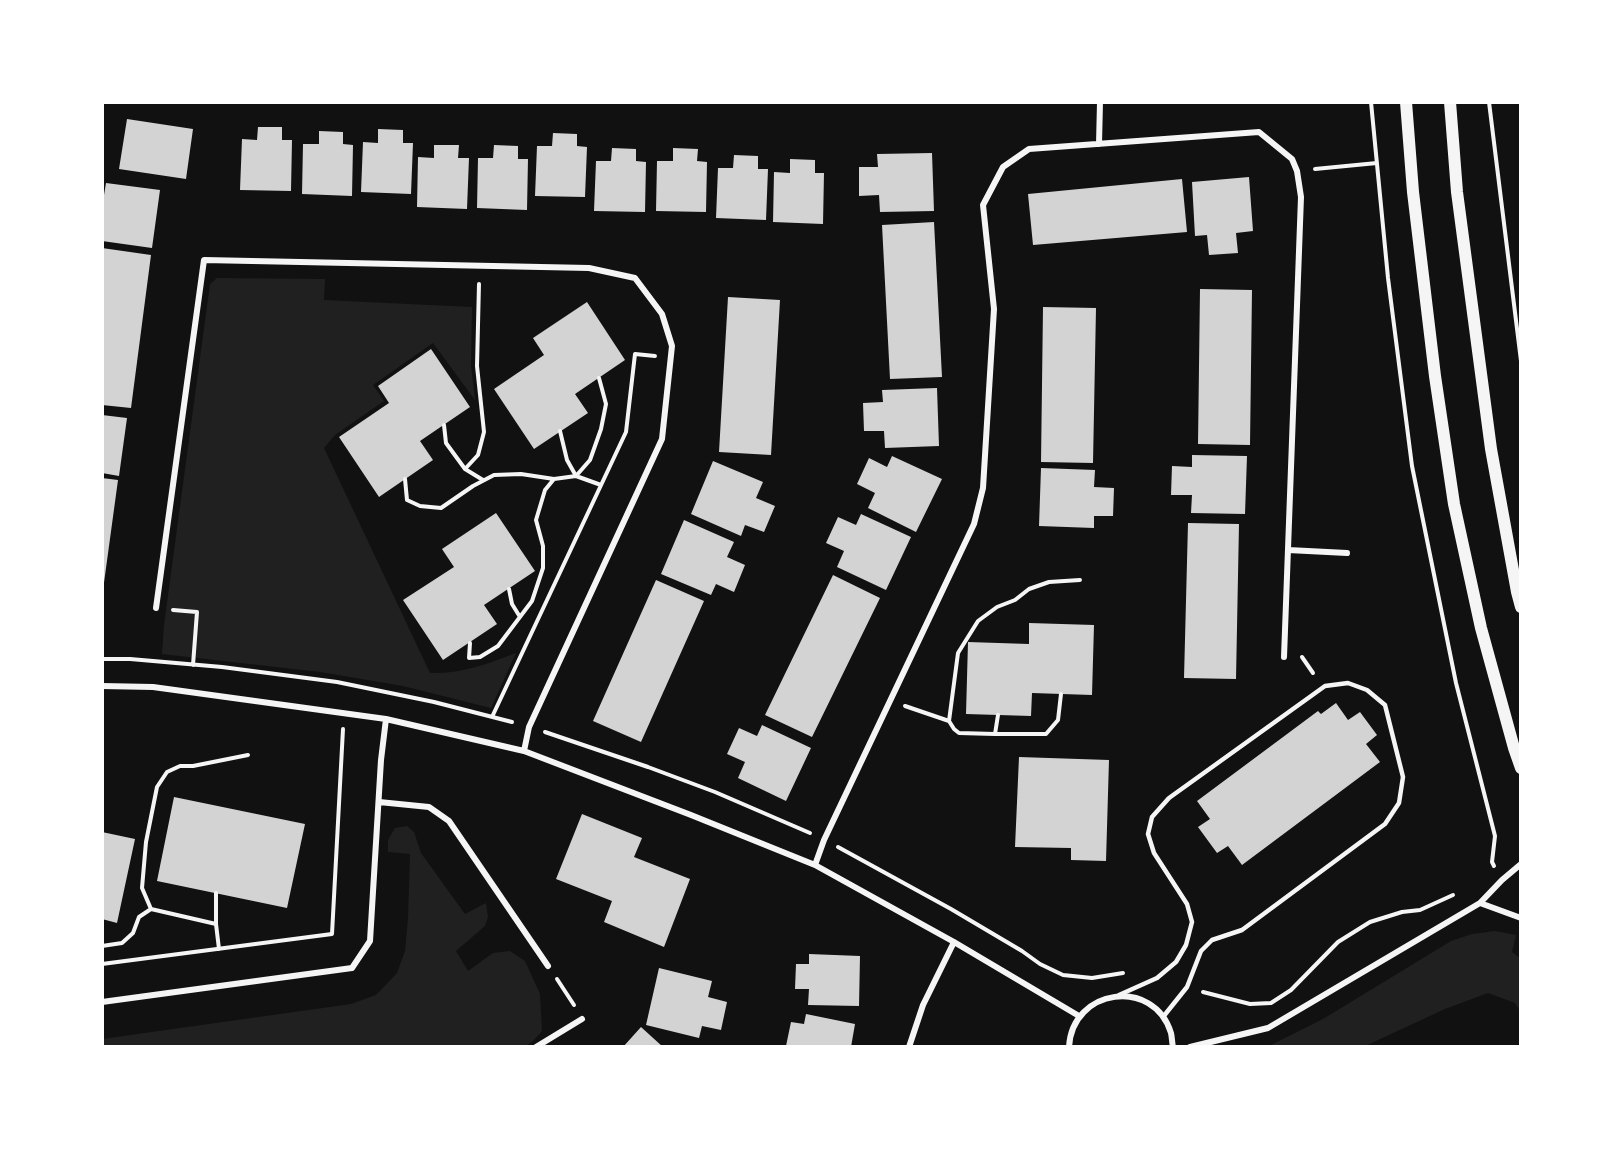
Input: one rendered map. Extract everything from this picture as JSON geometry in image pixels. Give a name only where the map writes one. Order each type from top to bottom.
[{"type":"main road","points":[[1406,102],[1417,227],[1435,376],[1454,504],[1481,628],[1521,768]]},
{"type":"main road","points":[[1450,102],[1457,192],[1490,437],[1516,592],[1521,607]]},
{"type":"street","points":[[1099,144],[1100,102]]},
{"type":"street","points":[[815,865],[824,840],[974,524],[983,488],[994,309],[983,205],[1003,167],[1029,149],[1259,132],[1292,159],[1298,171],[1301,197],[1284,657]]},
{"type":"street","points":[[156,608],[204,260],[589,268],[635,278],[662,314],[672,346],[662,439],[529,727],[524,751]]},
{"type":"street","points":[[1288,550],[1347,553]]},
{"type":"street","points":[[102,686],[153,687],[386,719],[524,751],[815,865],[954,942],[1079,1016]]},
{"type":"street","points":[[102,1002],[352,968],[370,941],[381,760],[386,719]]},
{"type":"street","points":[[379,802],[429,807],[449,821],[548,966]]},
{"type":"street","points":[[1190,1047],[1268,1028],[1480,903],[1521,864]]},
{"type":"street","points":[[1480,903],[1521,918]]},
{"type":"street","points":[[909,1047],[923,1005],[954,942]]},
{"type":"street","points":[[1069,1047],[1072,1029],[1079,1016],[1090,1005],[1104,998],[1119,995],[1136,998],[1151,1005],[1163,1017],[1171,1033],[1173,1047]]},
{"type":"street","points":[[536,1047],[582,1019]]},
{"type":"lane","points":[[1119,995],[1157,978],[1176,962],[1186,945],[1192,922],[1187,904],[1154,854],[1148,834],[1152,817],[1169,798],[1325,686],[1348,683],[1366,690],[1385,705],[1403,777],[1399,802],[1385,824],[1242,930],[1212,940],[1201,951],[1187,987],[1163,1017]]},
{"type":"path","points":[[1371,102],[1388,278],[1412,466],[1456,683],[1495,836],[1492,862],[1502,880]]},
{"type":"path","points":[[1489,102],[1521,361]]},
{"type":"path","points":[[1298,171],[1377,163]]},
{"type":"path","points":[[465,469],[478,455],[484,432],[477,366],[480,265]]},
{"type":"path","points":[[492,717],[626,432],[634,354],[671,357]]},
{"type":"path","points":[[576,476],[590,460],[601,429],[606,404],[599,378]]},
{"type":"path","points":[[444,425],[446,443],[465,469],[484,481]]},
{"type":"path","points":[[560,431],[567,460],[576,476]]},
{"type":"path","points":[[405,479],[406,500],[420,506],[441,508],[494,475],[521,474],[554,479],[576,476],[601,484]]},
{"type":"path","points":[[470,642],[469,658],[480,657],[498,646],[532,601],[543,568],[543,546],[536,520],[545,490],[554,479]]},
{"type":"path","points":[[1061,694],[1058,720],[1046,734],[959,733],[950,721],[958,653],[978,621],[997,607],[1015,600],[1029,589],[1049,582],[1080,580]]},
{"type":"path","points":[[509,589],[512,604],[520,617]]},
{"type":"path","points":[[156,608],[197,612],[194,665]]},
{"type":"path","points":[[1284,641],[1297,649],[1323,688]]},
{"type":"path","points":[[890,702],[950,721]]},
{"type":"path","points":[[102,964],[332,934],[344,713]]},
{"type":"path","points":[[996,734],[998,715]]},
{"type":"path","points":[[151,909],[142,888],[146,842],[157,787],[166,772],[180,766],[193,766],[248,755]]},
{"type":"path","points":[[216,893],[219,949]]},
{"type":"path","points":[[102,946],[122,943],[133,933],[139,917],[151,909],[216,924]]},
{"type":"path","points":[[548,966],[582,1019]]},
{"type":"shaded area","points":[[217,278],[325,279],[324,300],[472,307],[471,366],[475,400],[433,343],[373,385],[384,401],[335,435],[324,448],[430,673],[463,670],[516,653],[491,708],[403,686],[320,672],[162,654],[210,284]]},
{"type":"shaded area","points":[[407,826],[414,832],[421,853],[465,914],[486,903],[488,917],[485,926],[456,951],[468,971],[493,953],[510,951],[525,961],[540,994],[542,1031],[525,1047],[102,1047],[102,1039],[351,1004],[376,995],[397,973],[405,951],[410,854],[388,852],[388,840],[395,828]]},
{"type":"shaded area","points":[[1495,931],[1516,935],[1512,952],[1521,959],[1521,1013],[1515,1003],[1488,993],[1445,1009],[1363,1047],[1267,1047],[1323,1019],[1451,941],[1472,934]]},
{"type":"building","points":[[127,119],[193,129],[186,179],[119,169]]},
{"type":"building","points":[[258,127],[282,127],[282,140],[292,140],[291,191],[240,190],[242,139],[257,140]]},
{"type":"building","points":[[378,129],[403,130],[403,143],[413,143],[411,194],[361,192],[363,142],[378,143]]},
{"type":"building","points":[[319,131],[343,132],[343,144],[353,145],[352,196],[302,194],[303,144],[319,144]]},
{"type":"building","points":[[553,133],[577,134],[577,146],[587,147],[585,197],[535,196],[537,146],[552,146]]},
{"type":"building","points":[[434,145],[459,145],[458,158],[469,158],[467,209],[417,207],[418,157],[434,158]]},
{"type":"building","points":[[494,145],[518,146],[518,159],[528,159],[527,210],[477,208],[478,158],[493,158]]},
{"type":"building","points":[[612,148],[636,149],[636,161],[646,162],[645,212],[594,211],[596,161],[611,161]]},
{"type":"building","points":[[673,148],[698,149],[697,161],[707,162],[706,212],[656,211],[657,161],[673,161]]},
{"type":"building","points":[[932,153],[934,211],[880,212],[879,195],[859,196],[859,167],[878,167],[877,154]]},
{"type":"building","points":[[734,155],[758,156],[758,169],[768,169],[766,220],[716,218],[718,168],[733,168]]},
{"type":"building","points":[[790,159],[815,160],[815,173],[824,173],[823,224],[773,222],[774,172],[790,173]]},
{"type":"building","points":[[1249,177],[1253,231],[1236,233],[1238,253],[1209,255],[1207,235],[1195,236],[1192,182]]},
{"type":"building","points":[[1182,179],[1187,232],[1033,245],[1028,194]]},
{"type":"building","points":[[106,183],[160,190],[152,248],[102,241],[102,195],[104,195]]},
{"type":"building","points":[[934,222],[942,377],[890,379],[882,225]]},
{"type":"building","points":[[102,248],[151,255],[131,408],[102,405]]},
{"type":"building","points":[[1200,289],[1252,290],[1250,445],[1198,444]]},
{"type":"building","points":[[728,297],[780,300],[771,455],[719,452]]},
{"type":"building","points":[[587,302],[625,360],[575,394],[588,413],[534,449],[494,389],[544,355],[533,338]]},
{"type":"building","points":[[1043,307],[1096,308],[1093,463],[1041,462]]},
{"type":"building","points":[[431,349],[470,407],[420,441],[433,460],[379,497],[339,437],[389,403],[378,386]]},
{"type":"building","points":[[937,388],[939,446],[885,448],[884,431],[864,431],[863,403],[883,402],[882,390]]},
{"type":"building","points":[[102,415],[127,418],[119,476],[102,473]]},
{"type":"building","points":[[1192,455],[1247,456],[1245,514],[1191,513],[1192,495],[1171,495],[1172,466],[1192,467]]},
{"type":"building","points":[[892,456],[942,479],[916,532],[868,508],[875,493],[857,484],[869,458],[887,467]]},
{"type":"building","points":[[713,461],[763,482],[756,498],[775,506],[764,532],[745,525],[741,536],[691,514]]},
{"type":"building","points":[[1041,468],[1095,470],[1094,487],[1114,488],[1113,516],[1094,516],[1094,528],[1039,526]]},
{"type":"building","points":[[102,478],[118,480],[103,590],[102,590]]},
{"type":"building","points":[[496,513],[535,571],[484,605],[497,624],[443,660],[403,600],[454,567],[442,549]]},
{"type":"building","points":[[861,514],[911,537],[886,590],[837,567],[844,551],[826,543],[838,517],[856,525]]},
{"type":"building","points":[[684,520],[734,542],[727,557],[745,565],[734,592],[716,584],[711,595],[661,574]]},
{"type":"building","points":[[1188,523],[1239,524],[1236,679],[1184,678]]},
{"type":"building","points":[[833,575],[880,598],[812,737],[765,715]]},
{"type":"building","points":[[656,580],[704,601],[641,742],[593,721]]},
{"type":"building","points":[[1029,623],[1094,625],[1092,695],[1032,693],[1031,716],[966,714],[968,642],[1029,644]]},
{"type":"building","points":[[1336,703],[1348,720],[1360,712],[1377,735],[1366,744],[1380,762],[1242,865],[1228,846],[1217,853],[1198,827],[1210,819],[1197,801],[1318,711],[1321,714]]},
{"type":"building","points":[[762,725],[811,748],[786,801],[738,778],[745,762],[727,754],[739,728],[757,736]]},
{"type":"building","points":[[1019,757],[1109,760],[1106,861],[1071,860],[1071,848],[1015,847]]},
{"type":"building","points":[[174,797],[305,824],[287,908],[157,881]]},
{"type":"building","points":[[582,814],[642,838],[634,857],[690,879],[664,947],[604,922],[612,901],[556,879]]},
{"type":"building","points":[[102,832],[135,839],[117,923],[102,919]]},
{"type":"building","points":[[809,954],[860,956],[859,1006],[808,1005],[809,989],[795,989],[796,964],[809,964]]},
{"type":"building","points":[[659,968],[712,981],[708,997],[727,1002],[721,1030],[702,1026],[699,1038],[646,1025]]},
{"type":"building","points":[[806,1014],[855,1024],[851,1047],[786,1046],[791,1022],[804,1024]]},
{"type":"building","points":[[641,1027],[663,1047],[623,1047]]}]
